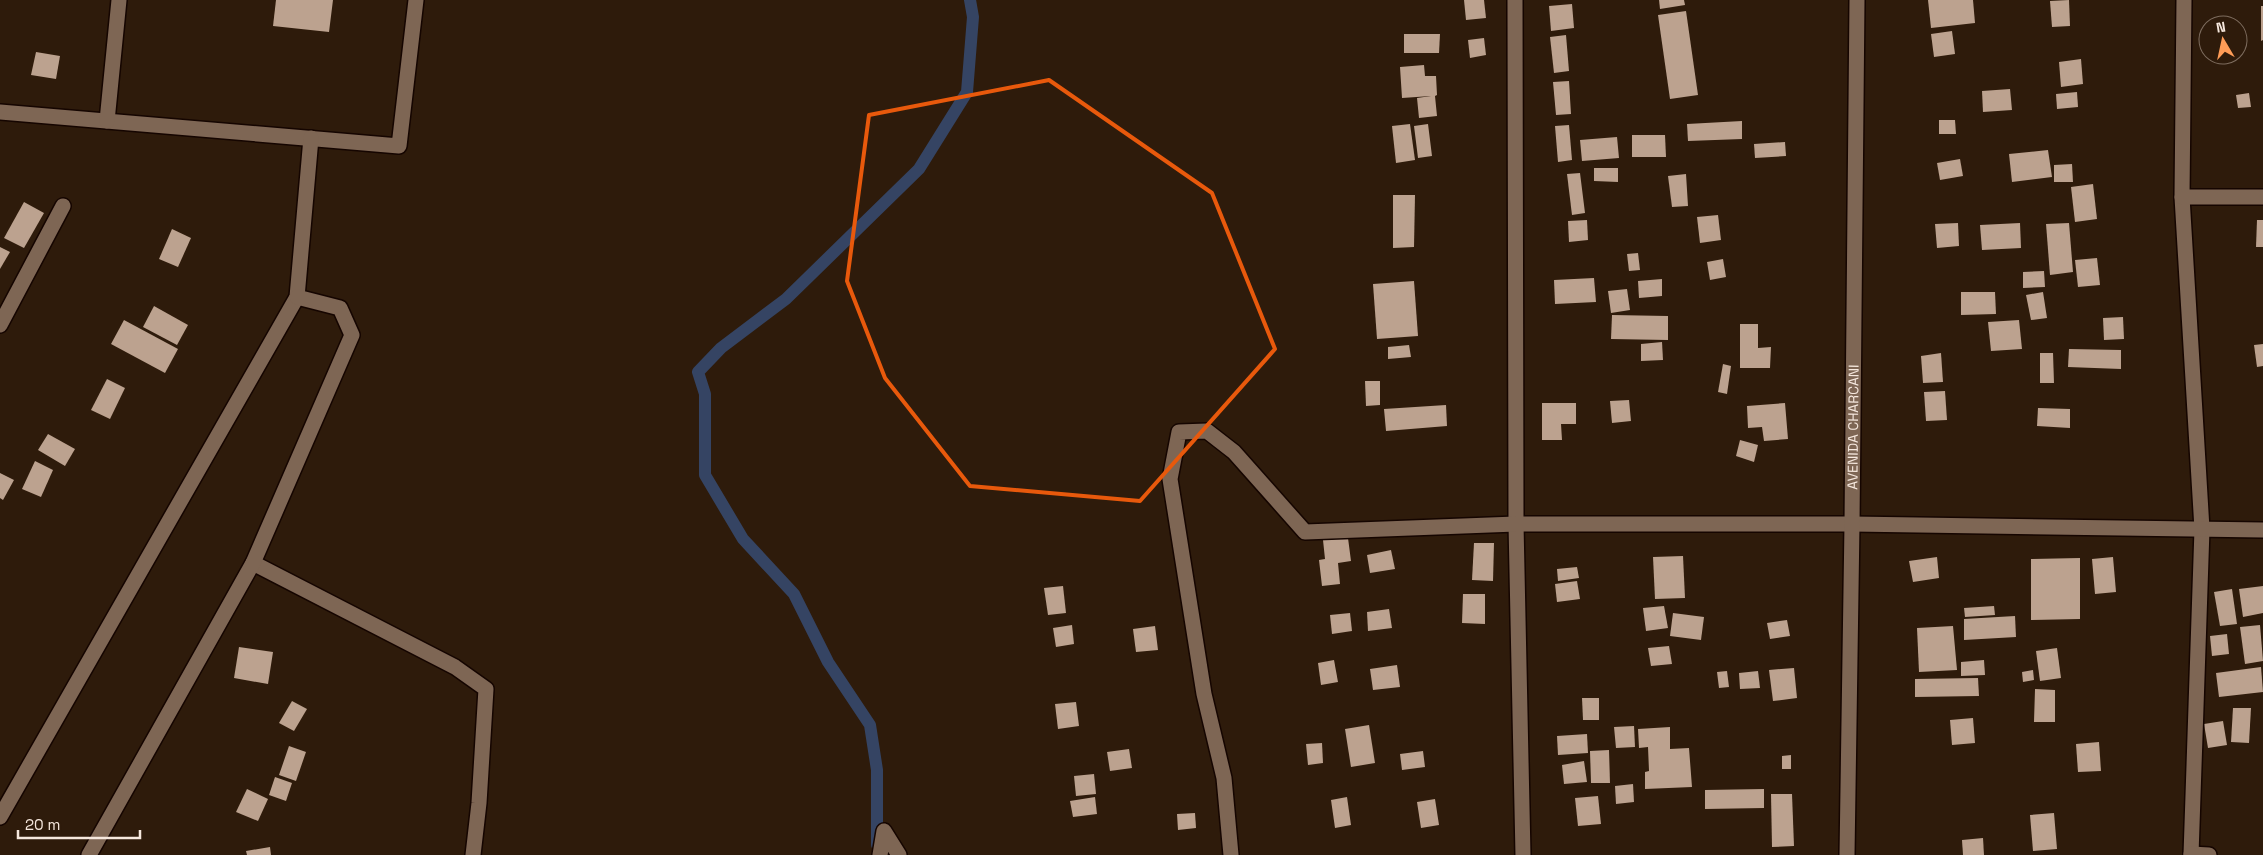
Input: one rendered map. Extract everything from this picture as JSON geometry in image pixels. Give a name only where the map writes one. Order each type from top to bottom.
[{"type":"street","points":[[107,121],[119,0]]},
{"type":"street","points":[[0,112],[399,146],[416,0]]},
{"type":"street","points":[[1515,0],[1516,524],[1524,855]]},
{"type":"street","name":"AVENIDA CHARCANI","points":[[1847,855],[1857,0]]},
{"type":"street","points":[[2184,0],[2182,197],[2202,529],[2191,855],[2209,855]]},
{"type":"street","points":[[0,817],[297,297],[311,138]]},
{"type":"street","points":[[2182,197],[2263,197]]},
{"type":"street","points":[[0,325],[63,206]]},
{"type":"street","points":[[89,855],[253,564],[352,335],[340,308],[297,297]]},
{"type":"street","points":[[1231,855],[1224,778],[1204,694],[1170,479],[1179,432],[1207,432],[1234,452],[1305,532],[1516,524],[1852,524],[2263,530]]},
{"type":"street","points":[[253,564],[455,667],[486,689],[479,803],[473,855]]},
{"type":"street","points":[[880,855],[884,831],[899,855]]},
{"type":"highlighted area","points":[[1049,80],[1212,193],[1275,349],[1140,501],[970,486],[885,378],[847,281],[869,115]]},
{"type":"building","points":[[276,0],[333,0],[329,32],[273,26]]},
{"type":"building","points":[[1464,0],[1484,0],[1486,18],[1466,20]]},
{"type":"building","points":[[1659,0],[1684,0],[1685,5],[1660,9]]},
{"type":"building","points":[[1928,0],[1973,0],[1975,23],[1931,28]]},
{"type":"building","points":[[2069,0],[2070,26],[2052,27],[2050,1]]},
{"type":"building","points":[[1572,4],[1574,28],[1551,31],[1549,6]]},
{"type":"building","points":[[2261,6],[2263,6],[2263,40],[2261,41]]},
{"type":"building","points":[[1686,11],[1698,95],[1670,99],[1658,15]]},
{"type":"building","points":[[1952,31],[1955,54],[1934,57],[1931,34]]},
{"type":"building","points":[[1404,34],[1440,34],[1439,53],[1404,53]]},
{"type":"building","points":[[1566,35],[1569,71],[1554,73],[1550,37]]},
{"type":"building","points":[[1484,38],[1486,55],[1470,58],[1468,40]]},
{"type":"building","points":[[36,52],[60,56],[56,79],[31,75]]},
{"type":"building","points":[[2081,59],[2083,84],[2061,87],[2059,62]]},
{"type":"building","points":[[1424,65],[1425,76],[1436,76],[1437,116],[1419,118],[1417,98],[1431,96],[1402,98],[1400,67]]},
{"type":"building","points":[[1569,81],[1571,114],[1556,115],[1553,82]]},
{"type":"building","points":[[2010,89],[2012,110],[1983,112],[1982,91]]},
{"type":"building","points":[[2077,92],[2078,107],[2057,109],[2056,94]]},
{"type":"building","points":[[2249,93],[2251,107],[2238,108],[2236,95]]},
{"type":"building","points":[[1939,120],[1955,120],[1956,134],[1939,134]]},
{"type":"building","points":[[1742,121],[1742,139],[1688,141],[1687,124]]},
{"type":"building","points":[[1410,124],[1415,160],[1396,163],[1392,126]]},
{"type":"building","points":[[1428,124],[1432,156],[1418,158],[1414,126]]},
{"type":"building","points":[[1569,125],[1572,160],[1558,162],[1555,126]]},
{"type":"building","points":[[1632,135],[1665,135],[1666,157],[1632,157]]},
{"type":"building","points":[[1617,137],[1619,158],[1582,161],[1580,140]]},
{"type":"building","points":[[1785,142],[1786,156],[1755,158],[1754,144]]},
{"type":"building","points":[[2048,150],[2052,177],[2012,182],[2009,154]]},
{"type":"building","points":[[1960,159],[1963,176],[1940,180],[1937,163]]},
{"type":"building","points":[[2072,164],[2073,182],[2054,182],[2054,165]]},
{"type":"building","points":[[1594,168],[1618,168],[1618,182],[1594,181]]},
{"type":"building","points":[[1580,173],[1585,213],[1572,215],[1567,174]]},
{"type":"building","points":[[1686,174],[1688,206],[1672,207],[1668,176]]},
{"type":"building","points":[[2093,184],[2097,219],[2075,222],[2071,187]]},
{"type":"building","points":[[1393,195],[1415,195],[1414,247],[1393,248]]},
{"type":"building","points":[[24,202],[44,213],[24,248],[4,238]]},
{"type":"building","points":[[1718,215],[1721,240],[1700,243],[1697,217]]},
{"type":"building","points":[[1587,220],[1588,240],[1569,242],[1568,221]]},
{"type":"building","points":[[2257,220],[2263,220],[2263,247],[2256,247]]},
{"type":"building","points":[[1958,223],[1959,246],[1937,248],[1935,224]]},
{"type":"building","points":[[2020,223],[2021,248],[1982,250],[1980,225]]},
{"type":"building","points":[[2069,223],[2073,272],[2050,275],[2046,224]]},
{"type":"building","points":[[172,229],[191,238],[178,267],[159,259]]},
{"type":"building","points":[[0,247],[10,252],[0,269]]},
{"type":"building","points":[[1638,253],[1640,270],[1629,271],[1627,254]]},
{"type":"building","points":[[2097,258],[2100,285],[2078,287],[2075,260]]},
{"type":"building","points":[[1723,259],[1726,277],[1710,280],[1707,262]]},
{"type":"building","points":[[2044,271],[2045,287],[2023,288],[2023,272]]},
{"type":"building","points":[[1594,278],[1596,302],[1555,304],[1554,280]]},
{"type":"building","points":[[1662,279],[1662,296],[1639,298],[1638,281]]},
{"type":"building","points":[[1414,281],[1418,336],[1377,339],[1373,284]]},
{"type":"building","points":[[1627,289],[1630,310],[1611,313],[1608,291]]},
{"type":"building","points":[[1961,292],[1995,292],[1996,314],[1961,315]]},
{"type":"building","points":[[2043,292],[2047,318],[2031,320],[2026,295]]},
{"type":"building","points":[[154,306],[188,325],[177,345],[143,327]]},
{"type":"building","points":[[1612,315],[1668,316],[1668,340],[1611,339]]},
{"type":"building","points":[[2123,317],[2124,339],[2104,340],[2103,318]]},
{"type":"building","points":[[124,320],[178,349],[165,373],[111,344]]},
{"type":"building","points":[[2019,320],[2022,349],[1991,351],[1988,322]]},
{"type":"building","points":[[1740,324],[1758,324],[1758,348],[1771,347],[1770,368],[1740,368]]},
{"type":"building","points":[[1662,342],[1663,360],[1641,361],[1641,344]]},
{"type":"building","points":[[2263,344],[2263,366],[2257,367],[2254,345]]},
{"type":"building","points":[[1409,345],[1411,357],[1388,359],[1388,347]]},
{"type":"building","points":[[2069,349],[2121,350],[2121,369],[2068,367]]},
{"type":"building","points":[[1941,353],[1943,382],[1923,383],[1921,356]]},
{"type":"building","points":[[2040,353],[2053,353],[2054,383],[2040,383]]},
{"type":"building","points":[[1723,364],[1731,366],[1727,394],[1718,392]]},
{"type":"building","points":[[107,379],[125,388],[110,419],[91,410]]},
{"type":"building","points":[[1365,381],[1380,381],[1380,405],[1366,406]]},
{"type":"building","points":[[1945,391],[1947,420],[1926,421],[1924,392]]},
{"type":"building","points":[[1629,400],[1631,421],[1612,423],[1610,401]]},
{"type":"building","points":[[1542,403],[1576,403],[1576,424],[1561,424],[1562,440],[1542,440]]},
{"type":"building","points":[[1785,403],[1788,439],[1764,441],[1762,427],[1748,428],[1747,406]]},
{"type":"building","points":[[1446,405],[1447,426],[1386,431],[1384,409]]},
{"type":"building","points":[[2038,408],[2070,409],[2070,428],[2037,426]]},
{"type":"building","points":[[48,434],[75,449],[65,466],[38,450]]},
{"type":"building","points":[[1740,440],[1758,445],[1754,462],[1736,456]]},
{"type":"building","points":[[35,461],[53,470],[41,497],[22,489]]},
{"type":"building","points":[[0,473],[14,480],[3,500],[0,498]]},
{"type":"building","points":[[1348,538],[1351,561],[1338,563],[1340,584],[1322,586],[1319,560],[1325,559],[1323,540]]},
{"type":"building","points":[[1474,543],[1494,543],[1493,581],[1472,580]]},
{"type":"building","points":[[1391,550],[1395,569],[1370,573],[1367,555]]},
{"type":"building","points":[[1683,556],[1685,598],[1655,599],[1653,557]]},
{"type":"building","points":[[1937,557],[1939,578],[1913,582],[1909,561]]},
{"type":"building","points":[[2113,557],[2116,592],[2095,594],[2092,559]]},
{"type":"building","points":[[2080,558],[2080,619],[2031,620],[2031,559]]},
{"type":"building","points":[[1577,567],[1579,578],[1558,581],[1557,569]]},
{"type":"building","points":[[1577,581],[1580,599],[1557,602],[1555,584]]},
{"type":"building","points":[[1063,586],[1066,613],[1048,615],[1044,588]]},
{"type":"building","points":[[2263,586],[2263,613],[2243,617],[2239,589]]},
{"type":"building","points":[[2232,589],[2237,624],[2220,626],[2214,592]]},
{"type":"building","points":[[1463,594],[1485,594],[1485,624],[1462,623]]},
{"type":"building","points":[[1664,606],[1668,628],[1646,631],[1643,608]]},
{"type":"building","points":[[1994,606],[1995,615],[1965,617],[1964,608]]},
{"type":"building","points":[[1389,609],[1392,628],[1368,631],[1367,612]]},
{"type":"building","points":[[1350,613],[1352,631],[1332,634],[1330,615]]},
{"type":"building","points":[[1673,613],[1704,617],[1701,640],[1670,636]]},
{"type":"building","points":[[2015,616],[2016,637],[1964,640],[1964,619]]},
{"type":"building","points":[[1787,620],[1790,636],[1770,639],[1767,623]]},
{"type":"building","points":[[1072,625],[1074,644],[1056,647],[1053,628]]},
{"type":"building","points":[[2260,625],[2263,661],[2245,664],[2240,627]]},
{"type":"building","points":[[1155,626],[1158,650],[1136,652],[1133,629]]},
{"type":"building","points":[[1953,626],[1957,670],[1919,672],[1917,628]]},
{"type":"building","points":[[2227,634],[2229,654],[2212,656],[2210,636]]},
{"type":"building","points":[[1669,646],[1672,664],[1651,666],[1648,648]]},
{"type":"building","points":[[239,647],[273,652],[268,684],[234,678]]},
{"type":"building","points":[[2057,648],[2061,678],[2040,681],[2036,651]]},
{"type":"building","points":[[1334,660],[1338,682],[1321,685],[1318,663]]},
{"type":"building","points":[[1984,660],[1985,675],[1961,676],[1961,662]]},
{"type":"building","points":[[1397,665],[1400,687],[1373,690],[1370,669]]},
{"type":"building","points":[[2261,667],[2263,692],[2219,697],[2216,673]]},
{"type":"building","points":[[1794,668],[1797,698],[1773,701],[1769,670]]},
{"type":"building","points":[[2033,670],[2034,680],[2023,682],[2022,672]]},
{"type":"building","points":[[1727,671],[1729,687],[1719,688],[1717,672]]},
{"type":"building","points":[[1758,671],[1760,688],[1740,689],[1739,673]]},
{"type":"building","points":[[1978,678],[1979,696],[1915,697],[1915,679]]},
{"type":"building","points":[[2035,689],[2055,690],[2055,722],[2034,722]]},
{"type":"building","points":[[1582,698],[1599,698],[1599,720],[1583,720]]},
{"type":"building","points":[[292,701],[307,709],[294,731],[279,723]]},
{"type":"building","points":[[1076,702],[1079,726],[1058,729],[1055,704]]},
{"type":"building","points":[[2233,708],[2251,708],[2249,743],[2231,742]]},
{"type":"building","points":[[1973,718],[1975,743],[1952,745],[1950,720]]},
{"type":"building","points":[[2223,721],[2227,745],[2208,748],[2204,724]]},
{"type":"building","points":[[1369,725],[1375,763],[1351,767],[1345,729]]},
{"type":"building","points":[[1634,726],[1635,747],[1616,748],[1614,727]]},
{"type":"building","points":[[1670,727],[1670,749],[1689,748],[1692,787],[1645,789],[1645,772],[1649,771],[1648,747],[1639,748],[1638,729]]},
{"type":"building","points":[[1587,734],[1588,753],[1558,755],[1557,736]]},
{"type":"building","points":[[2099,742],[2101,771],[2078,772],[2076,744]]},
{"type":"building","points":[[1322,743],[1323,763],[1308,765],[1306,744]]},
{"type":"building","points":[[289,746],[306,752],[296,781],[279,775]]},
{"type":"building","points":[[1129,749],[1132,768],[1110,771],[1107,752]]},
{"type":"building","points":[[1609,750],[1610,783],[1591,783],[1590,751]]},
{"type":"building","points":[[1423,751],[1425,767],[1402,770],[1400,754]]},
{"type":"building","points":[[1791,755],[1791,769],[1782,769],[1782,756]]},
{"type":"building","points":[[1584,761],[1587,782],[1564,784],[1562,765]]},
{"type":"building","points":[[1094,774],[1096,794],[1076,796],[1074,776]]},
{"type":"building","points":[[275,777],[292,783],[286,801],[269,795]]},
{"type":"building","points":[[1633,784],[1634,802],[1616,804],[1615,786]]},
{"type":"building","points":[[247,789],[268,799],[258,821],[236,812]]},
{"type":"building","points":[[1764,789],[1764,808],[1705,809],[1705,790]]},
{"type":"building","points":[[1771,794],[1792,794],[1794,846],[1772,847]]},
{"type":"building","points":[[1598,796],[1601,824],[1578,826],[1575,798]]},
{"type":"building","points":[[1095,797],[1097,814],[1073,817],[1070,801]]},
{"type":"building","points":[[1347,797],[1351,825],[1335,828],[1331,800]]},
{"type":"building","points":[[1435,799],[1439,825],[1421,828],[1417,802]]},
{"type":"building","points":[[1195,813],[1196,828],[1178,830],[1177,814]]},
{"type":"building","points":[[2054,813],[2057,849],[2033,851],[2030,815]]},
{"type":"building","points":[[1983,838],[1984,855],[1963,855],[1962,840]]},
{"type":"building","points":[[270,847],[271,855],[247,855],[246,851]]},
{"type":"waterway","points":[[877,845],[877,770],[870,725],[828,662],[794,594],[743,539],[705,475],[705,394],[698,372],[721,348],[786,299],[919,169],[967,92],[973,17],[970,0]]}]
